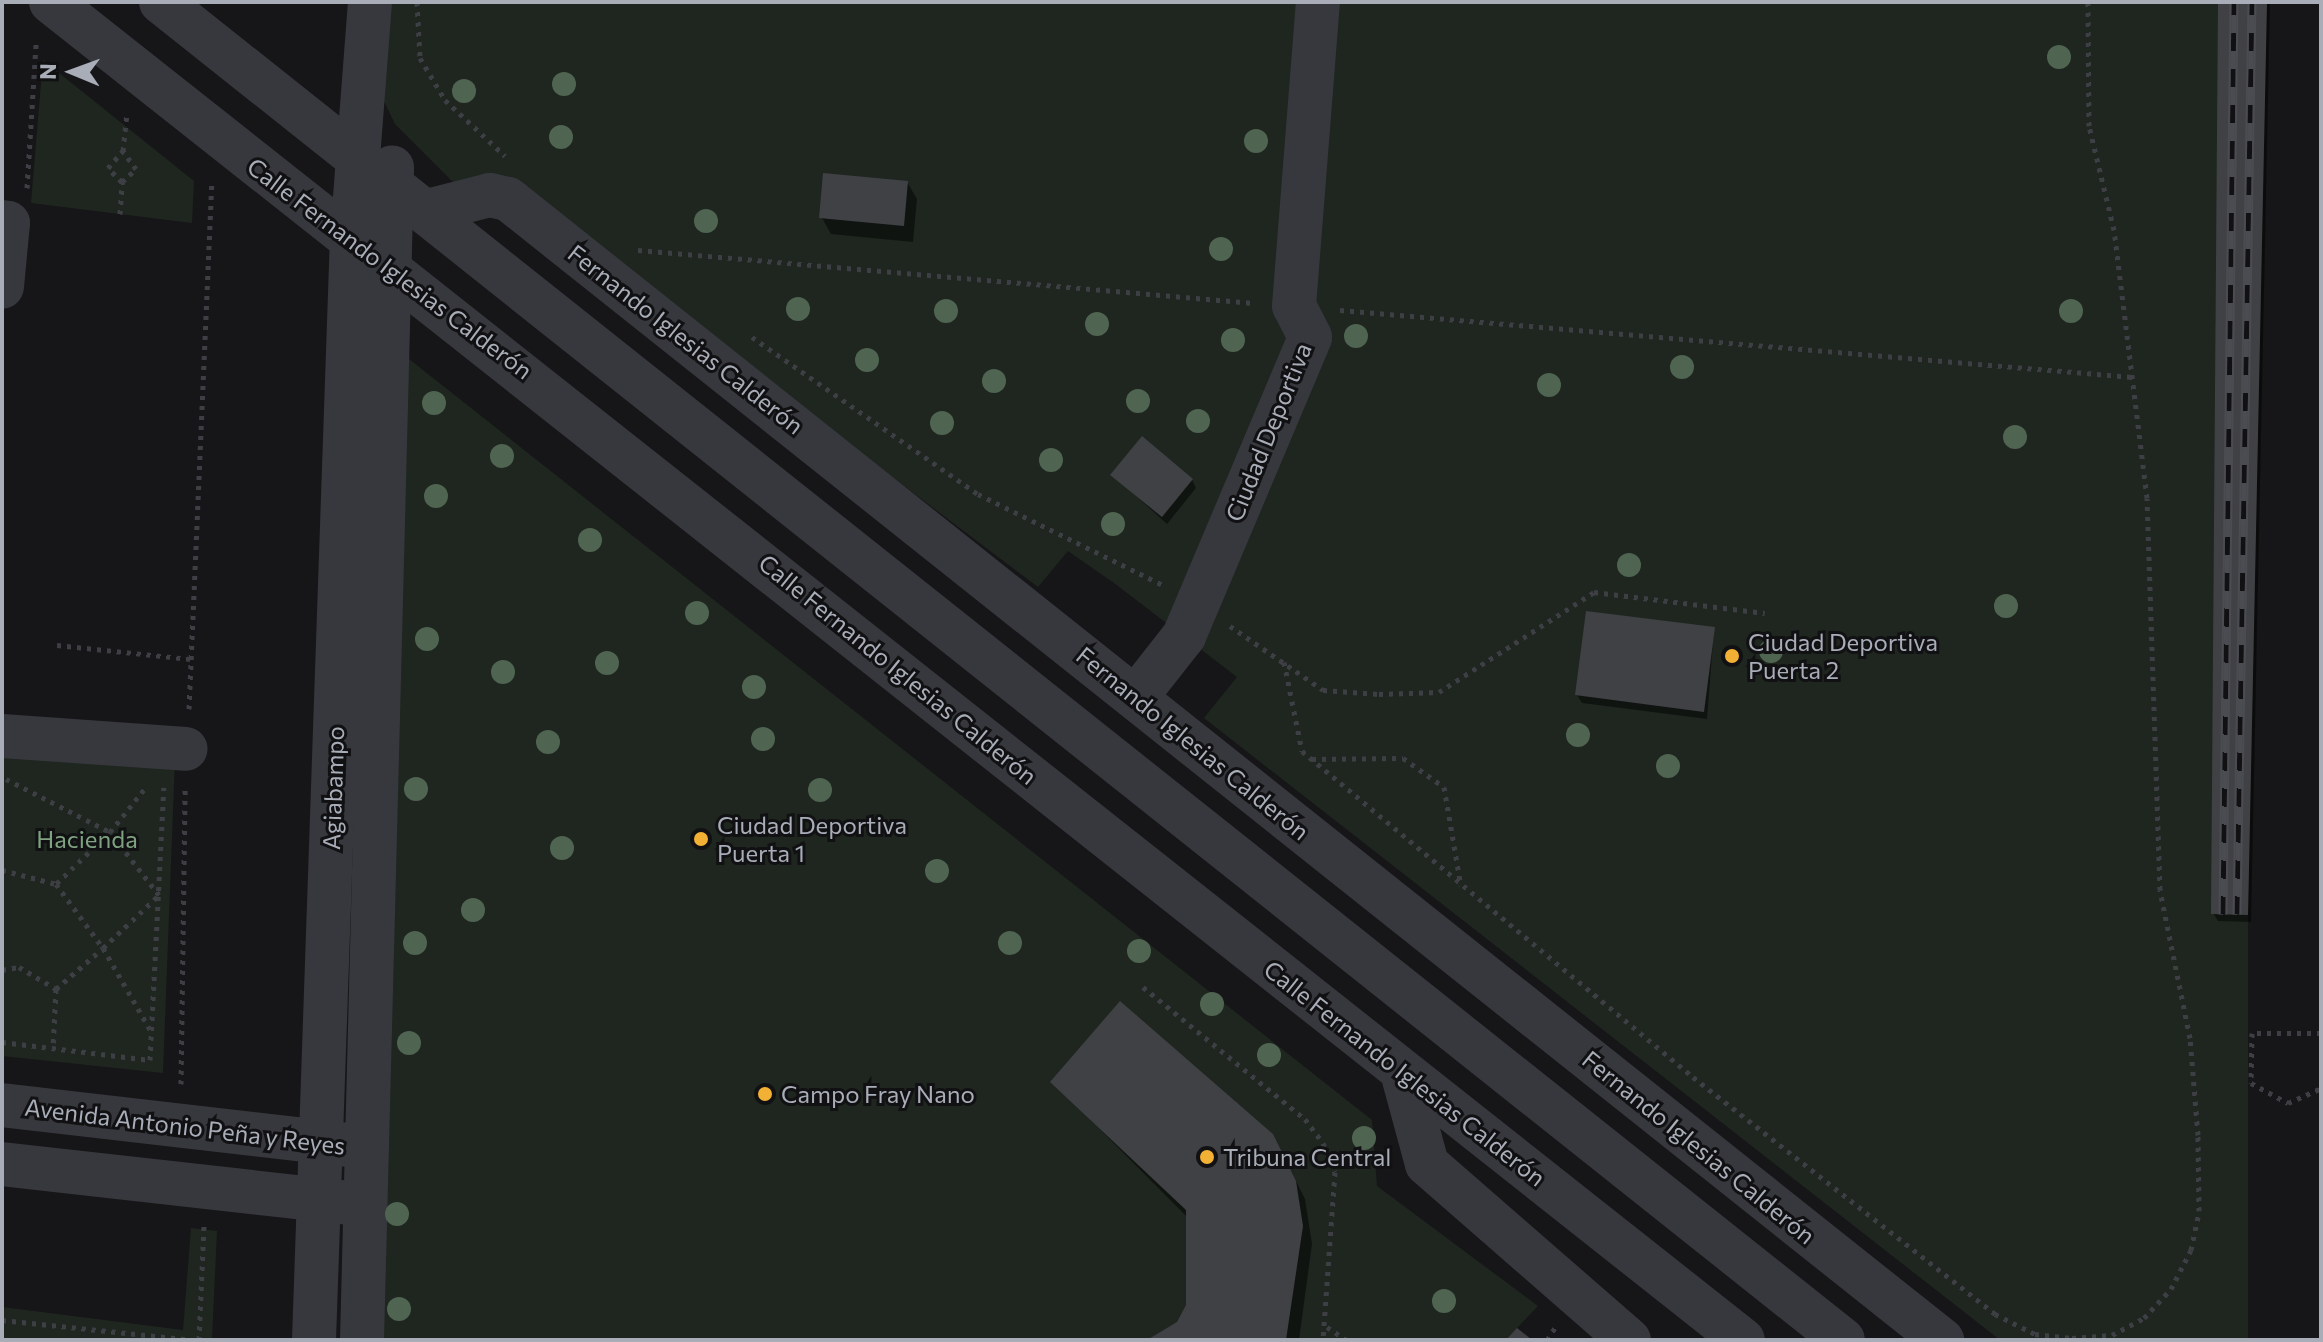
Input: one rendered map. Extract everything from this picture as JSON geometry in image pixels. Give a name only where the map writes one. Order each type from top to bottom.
[{"type":"street","name":"Calle Fernando Iglesias Calderón","points":[[51,2],[215,135],[395,267],[1402,1072],[1743,1340]]},
{"type":"street","points":[[161,2],[357,152],[1366,962],[1843,1340]]},
{"type":"street","name":"Agiabampo","points":[[314,1340],[352,236],[370,2]]},
{"type":"street","name":"Ciudad Deportiva","points":[[1136,697],[1184,636],[1310,337],[1294,306],[1318,2]]},
{"type":"street","name":"Agiabampo","points":[[362,1340],[395,267],[412,198],[366,60]]},
{"type":"street","name":"Fernando Iglesias Calderón","points":[[412,198],[490,195],[508,199],[1942,1340]]},
{"type":"street","points":[[2,287],[5,222]]},
{"type":"street","points":[[719,441],[755,393]]},
{"type":"street","points":[[2,736],[169,767]]},
{"type":"street","points":[[1366,962],[1408,915]]},
{"type":"street","points":[[1402,1072],[1427,1164],[1629,1340]]},
{"type":"street","name":"Avenida Antonio Peña y Reyes","points":[[2,1105],[369,1147]]},
{"type":"street","points":[[2,1164],[366,1205]]},
{"type":"path","points":[[417,2],[420,58],[439,90],[513,162]]},
{"type":"path","points":[[1284,662],[1302,751],[1461,886],[1995,1314],[2035,1334],[2072,1338],[2112,1335],[2144,1318],[2171,1289],[2199,1211],[2190,1038],[2160,890],[2155,616],[2114,230],[2089,126],[2088,2]]},
{"type":"path","points":[[5,222],[26,202],[36,57]]},
{"type":"path","points":[[122,182],[108,168],[123,151],[130,67]]},
{"type":"path","points":[[204,291],[215,135]]},
{"type":"path","points":[[120,214],[122,182],[136,169],[123,151]]},
{"type":"path","points":[[637,258],[624,249],[2132,377]]},
{"type":"path","points":[[742,331],[978,494],[1127,565]]},
{"type":"path","points":[[1196,604],[1323,690],[1439,692],[1594,592],[1765,613]]},
{"type":"path","points":[[57,645],[191,659]]},
{"type":"path","points":[[1311,759],[1403,758],[1444,787],[1461,886]]},
{"type":"path","points":[[56,884],[110,832],[169,767]]},
{"type":"path","points":[[2,1042],[150,1060],[169,767]]},
{"type":"path","points":[[2,777],[110,832],[159,895]]},
{"type":"path","points":[[2,870],[56,884],[103,948],[152,1032]]},
{"type":"path","points":[[53,1048],[56,989],[159,895]]},
{"type":"path","points":[[2,970],[19,967],[56,989]]},
{"type":"path","points":[[1143,987],[1305,1119],[1323,1143],[1335,1172],[1327,1327],[1323,1340]]},
{"type":"path","points":[[2321,1033],[2252,1033],[2251,1083],[2288,1103],[2321,1088]]},
{"type":"path","points":[[199,1340],[205,1187]]},
{"type":"path","points":[[2,1320],[191,1340]]},
{"type":"path","points":[[1327,1327],[1346,1340]]},
{"type":"green space","name":"Ciudad Deportiva Puerta 2","points":[[378,2],[2267,2],[2248,915],[2248,1340],[2000,1340],[1204,718],[1237,677],[1114,583],[1068,551],[1038,587],[598,255],[452,181],[395,124],[383,99]]},
{"type":"green space","points":[[43,60],[194,181],[192,223],[31,203]]},
{"type":"green space","name":"Ciudad Deportiva Puerta 1","points":[[395,348],[1372,1120],[1377,1186],[1538,1306],[1517,1328],[1532,1340],[376,1340]]},
{"type":"green space","name":"Hacienda","points":[[2,745],[175,758],[163,1073],[2,1056]]},
{"type":"green space","points":[[191,1228],[217,1231],[212,1340],[2,1340],[2,1307],[183,1330]]},
{"type":"building","points":[[2218,2],[2267,2],[2248,915],[2211,914]]},
{"type":"building","points":[[823,173],[908,181],[904,226],[819,218]]},
{"type":"building","points":[[1142,436],[1193,479],[1162,517],[1110,475]]},
{"type":"building","points":[[1586,611],[1715,627],[1704,712],[1575,695]]},
{"type":"building","name":"Tribuna Central","points":[[1120,1001],[1273,1134],[1296,1181],[1303,1226],[1286,1340],[1147,1340],[1177,1322],[1186,1305],[1186,1210],[1050,1082]]},
{"type":"building","points":[[1517,1328],[1532,1340],[1506,1340]]},
{"type":"railway","points":[[2223,914],[2234,2]]},
{"type":"railway","points":[[2237,914],[2252,2]]},
{"type":"place","name":"Ciudad Deportiva Puerta 2","points":[[1732,656]]},
{"type":"place","name":"Ciudad Deportiva Puerta 1","points":[[701,839]]},
{"type":"place","name":"Campo Fray Nano","points":[[765,1094]]},
{"type":"place","name":"Tribuna Central","points":[[1207,1157]]}]
